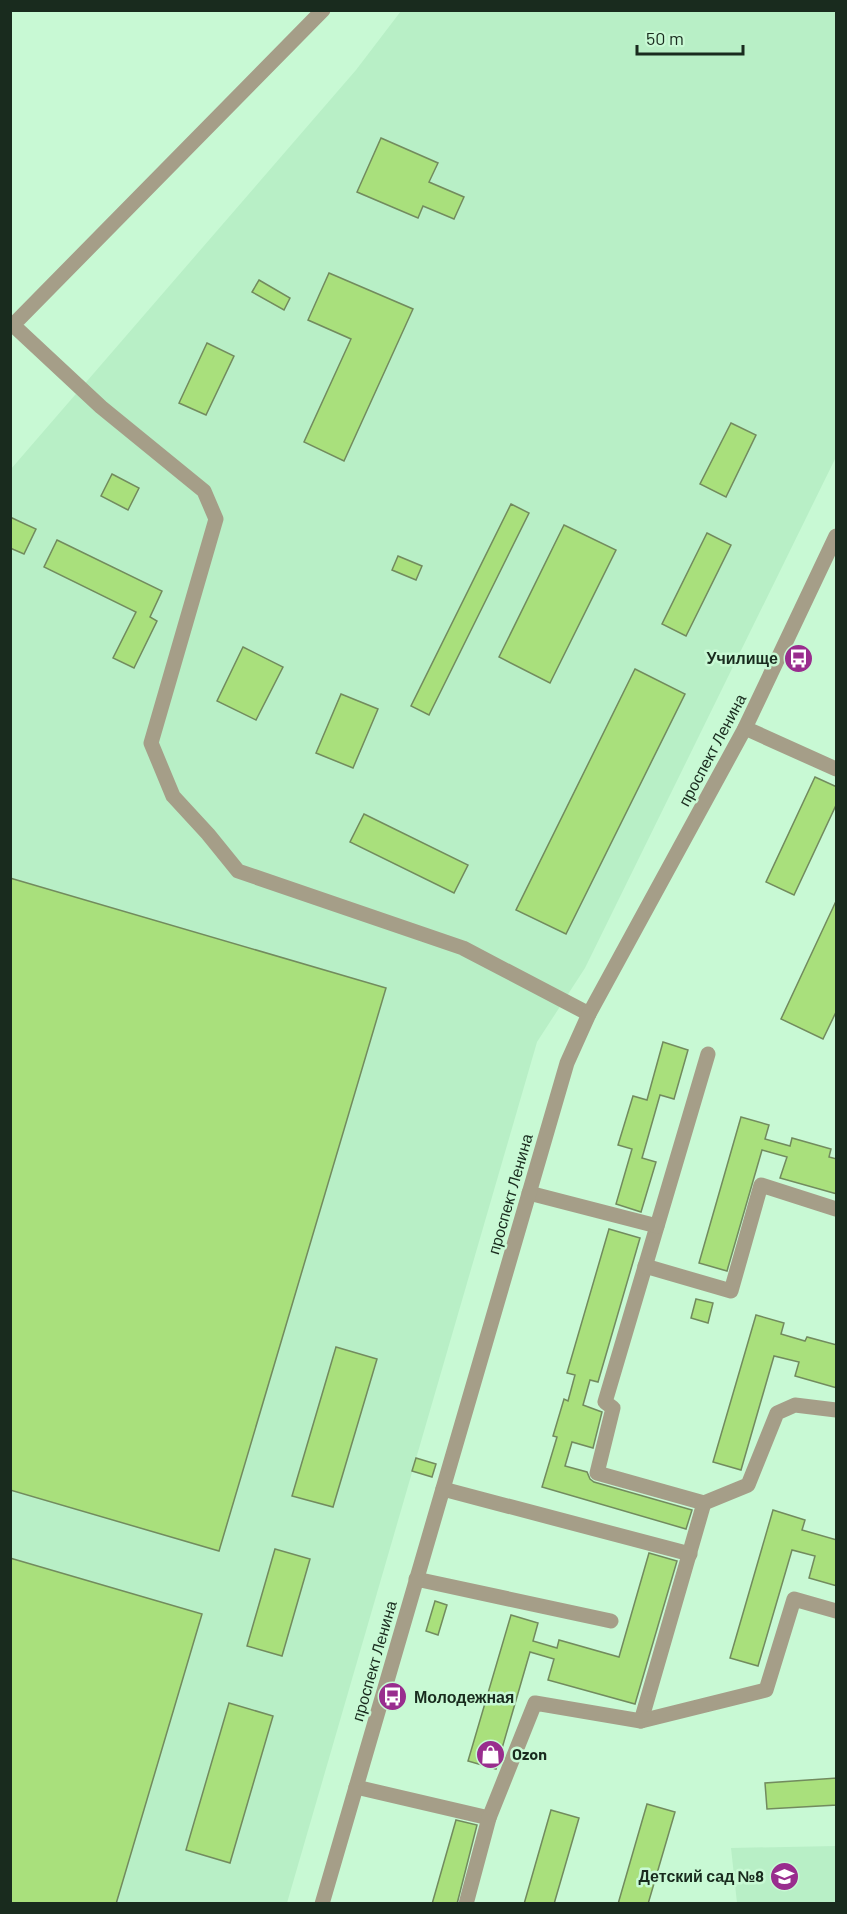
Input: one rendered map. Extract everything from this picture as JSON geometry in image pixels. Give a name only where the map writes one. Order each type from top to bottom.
[{"type":"street","points":[[323,10],[12,325],[101,407],[204,491],[216,519],[151,743],[173,796],[238,871],[463,948],[589,1014]]},
{"type":"street","name":"проспект Ленина","points":[[322,1904],[567,1063],[589,1014],[745,728],[837,536]]},
{"type":"street","points":[[745,728],[837,769]]},
{"type":"street","points":[[708,1054],[605,1402],[613,1408],[597,1473],[704,1503],[748,1485],[777,1413],[795,1405],[837,1410]]},
{"type":"street","points":[[645,1266],[731,1291],[761,1185],[837,1209]]},
{"type":"street","points":[[529,1193],[657,1227]]},
{"type":"street","points":[[442,1489],[690,1554]]},
{"type":"street","points":[[641,1721],[704,1503]]},
{"type":"street","points":[[416,1579],[611,1621]]},
{"type":"street","points":[[466,1904],[489,1818],[535,1702],[641,1721],[766,1690],[794,1599],[837,1611]]},
{"type":"street","points":[[356,1787],[489,1818]]},
{"type":"shaded area","points":[[401,11],[836,11],[836,457],[585,968],[537,1042],[287,1903],[11,1904],[11,469],[356,70]]},
{"type":"shaded area","name":"Детский сад №8","points":[[836,1846],[836,1903],[737,1903],[731,1848]]},
{"type":"building","points":[[381,138],[438,163],[429,182],[464,197],[454,219],[423,206],[418,218],[357,192]]},
{"type":"building","points":[[329,273],[413,309],[344,461],[304,442],[351,339],[308,320]]},
{"type":"building","points":[[259,280],[290,298],[284,310],[252,292]]},
{"type":"building","points":[[207,343],[234,356],[206,415],[179,403]]},
{"type":"building","points":[[731,423],[756,435],[726,497],[700,484]]},
{"type":"building","points":[[112,474],[139,488],[128,510],[101,496]]},
{"type":"building","points":[[511,504],[529,513],[429,715],[411,706]]},
{"type":"building","points":[[10,517],[36,529],[24,554],[10,548]]},
{"type":"building","points":[[564,525],[616,550],[550,683],[499,657]]},
{"type":"building","points":[[707,533],[731,545],[686,636],[662,624]]},
{"type":"building","points":[[57,540],[162,591],[150,617],[157,621],[134,668],[113,658],[136,612],[44,567]]},
{"type":"building","points":[[398,556],[422,566],[416,580],[392,570]]},
{"type":"building","points":[[243,647],[283,667],[256,720],[217,701]]},
{"type":"building","points":[[635,669],[685,694],[566,934],[516,910]]},
{"type":"building","points":[[341,694],[378,709],[353,768],[316,753]]},
{"type":"building","points":[[815,777],[837,787],[837,803],[794,895],[766,882]]},
{"type":"building","points":[[364,814],[468,865],[454,893],[350,842]]},
{"type":"building","points":[[10,878],[386,988],[219,1551],[10,1490]]},
{"type":"building","points":[[837,899],[837,1010],[823,1039],[781,1019]]},
{"type":"building","points":[[663,1042],[688,1050],[674,1099],[660,1095],[642,1158],[656,1162],[641,1212],[616,1204],[632,1149],[618,1145],[633,1096],[647,1100]]},
{"type":"building","points":[[741,1117],[769,1125],[765,1139],[790,1146],[792,1138],[831,1149],[829,1157],[837,1159],[837,1194],[780,1178],[787,1157],[762,1150],[727,1271],[699,1263]]},
{"type":"building","points":[[609,1229],[640,1238],[598,1382],[590,1380],[583,1405],[602,1412],[593,1448],[572,1442],[565,1466],[587,1472],[594,1482],[692,1510],[686,1529],[542,1487],[557,1437],[553,1436],[564,1399],[568,1401],[575,1375],[567,1373]]},
{"type":"building","points":[[696,1299],[713,1303],[708,1323],[691,1318]]},
{"type":"building","points":[[756,1315],[784,1323],[781,1334],[805,1341],[807,1337],[837,1345],[837,1388],[795,1376],[799,1362],[774,1356],[741,1470],[713,1462]]},
{"type":"building","points":[[336,1347],[377,1359],[333,1507],[292,1496]]},
{"type":"building","points":[[416,1458],[436,1464],[432,1477],[412,1471]]},
{"type":"building","points":[[773,1510],[805,1520],[802,1530],[837,1540],[837,1586],[809,1578],[815,1556],[792,1550],[758,1666],[730,1658]]},
{"type":"building","points":[[275,1549],[310,1559],[282,1656],[247,1646]]},
{"type":"building","points":[[649,1553],[677,1561],[635,1704],[548,1680],[554,1659],[530,1652],[496,1769],[468,1761],[511,1615],[538,1623],[533,1641],[557,1648],[559,1640],[619,1657]]},
{"type":"building","points":[[10,1558],[202,1614],[116,1904],[10,1904]]},
{"type":"building","points":[[435,1601],[447,1605],[438,1635],[426,1631]]},
{"type":"building","points":[[229,1703],[273,1716],[230,1863],[186,1850]]},
{"type":"building","points":[[837,1778],[837,1805],[767,1809],[765,1783]]},
{"type":"building","points":[[647,1804],[675,1812],[648,1904],[618,1904]]},
{"type":"building","points":[[551,1810],[579,1818],[554,1904],[524,1904]]},
{"type":"building","points":[[456,1820],[477,1825],[457,1904],[432,1904]]},
{"type":"place","name":"Училище","points":[[799,658]]},
{"type":"place","name":"Молодежная","points":[[393,1697]]},
{"type":"place","name":"Ozon","points":[[491,1754]]},
{"type":"place","name":"Детский сад №8","points":[[785,1876]]}]
